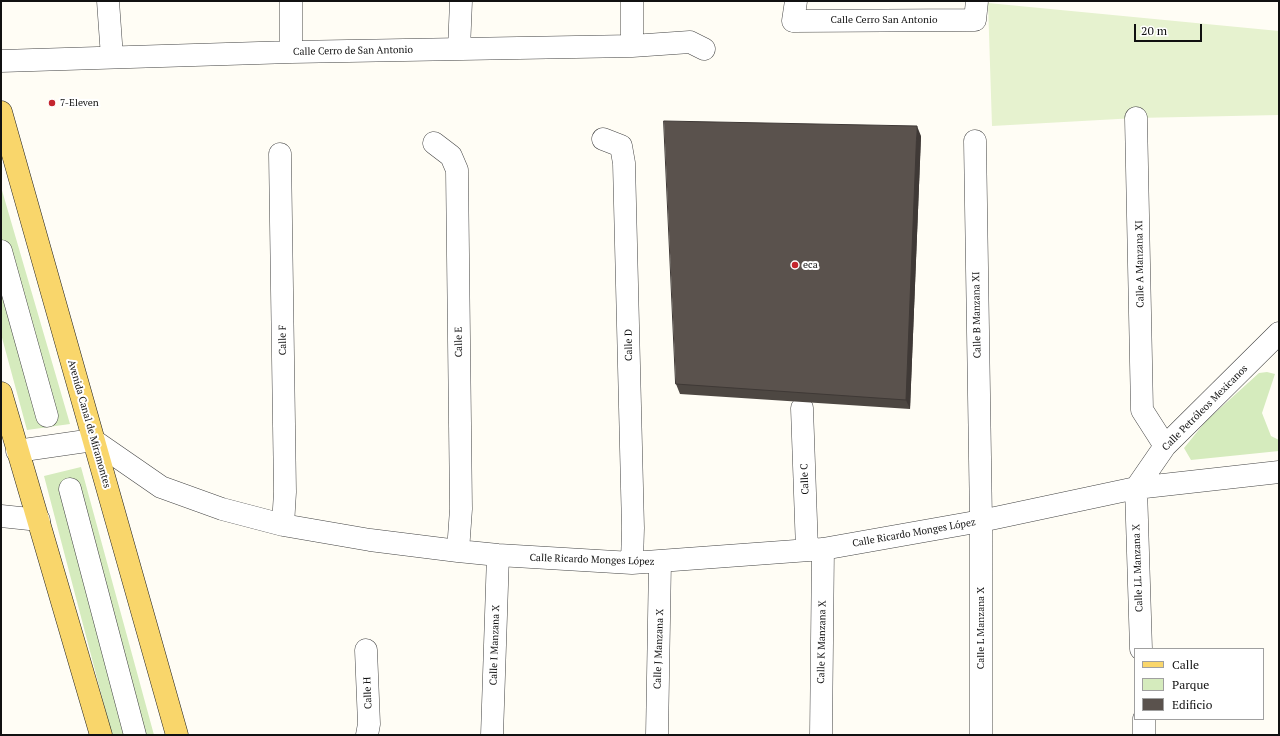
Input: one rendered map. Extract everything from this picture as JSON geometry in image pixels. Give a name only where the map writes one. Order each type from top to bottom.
[{"type":"main road","name":"Avenida Canal de Miramontes","points":[[1,112],[177,735]]},
{"type":"main road","points":[[1,393],[101,735]]},
{"type":"street","points":[[108,1],[112,57]]},
{"type":"street","points":[[291,1],[291,52]]},
{"type":"street","points":[[459,49],[461,1]]},
{"type":"street","points":[[632,1],[632,46]]},
{"type":"street","name":"Calle Cerro San Antonio","points":[[794,11],[976,10]]},
{"type":"street","name":"Calle Cerro de San Antonio","points":[[1,61],[291,52],[632,46],[690,42],[704,49]]},
{"type":"street","name":"Calle A Manzana XI","points":[[1136,118],[1142,410],[1165,446]]},
{"type":"street","name":"Calle D","points":[[603,139],[621,146],[624,162],[633,528],[632,563]]},
{"type":"street","name":"Calle B Manzana XI","points":[[975,141],[981,521]]},
{"type":"street","name":"Calle E","points":[[434,143],[451,156],[457,170],[461,509],[458,551]]},
{"type":"street","name":"Calle F","points":[[280,154],[285,492],[283,525]]},
{"type":"street","points":[[1,251],[47,416]]},
{"type":"street","name":"Calle Petróleos Mexicanos","points":[[1136,488],[1165,446],[1279,333]]},
{"type":"street","name":"Calle C","points":[[802,408],[815,549]]},
{"type":"street","points":[[17,451],[93,440]]},
{"type":"street","name":"Calle Ricardo Monges López","points":[[93,440],[161,487],[222,509],[283,525],[370,540],[498,556],[632,563],[815,549],[981,521],[1136,488],[1279,472]]},
{"type":"street","name":"Calle LL Manzana X","points":[[1136,488],[1141,648]]},
{"type":"street","points":[[70,489],[135,735]]},
{"type":"street","points":[[1,516],[39,520]]},
{"type":"street","name":"Calle L Manzana X","points":[[981,521],[981,735]]},
{"type":"street","name":"Calle K Manzana X","points":[[815,549],[821,735]]},
{"type":"street","name":"Calle I Manzana X","points":[[492,735],[498,556]]},
{"type":"street","name":"Calle J Manzana X","points":[[656,735],[660,562]]},
{"type":"street","name":"Calle H","points":[[366,650],[369,724],[367,735]]},
{"type":"street","points":[[1144,720],[1144,735]]},
{"type":"green space","points":[[988,3],[1279,31],[1279,115],[1136,118],[992,126]]},
{"type":"green space","points":[[1,187],[70,424],[27,430],[1,334]]},
{"type":"green space","points":[[1267,372],[1275,374],[1262,413],[1271,436],[1279,440],[1279,451],[1191,460],[1184,448],[1206,421],[1259,373]]},
{"type":"green space","points":[[81,467],[154,735],[112,735],[44,476]]},
{"type":"building","name":"eca","points":[[664,121],[917,126],[906,400],[676,384]]},
{"type":"place","name":"7-Eleven","points":[[52,103]]},
{"type":"place","name":"eca","points":[[795,265]]}]
